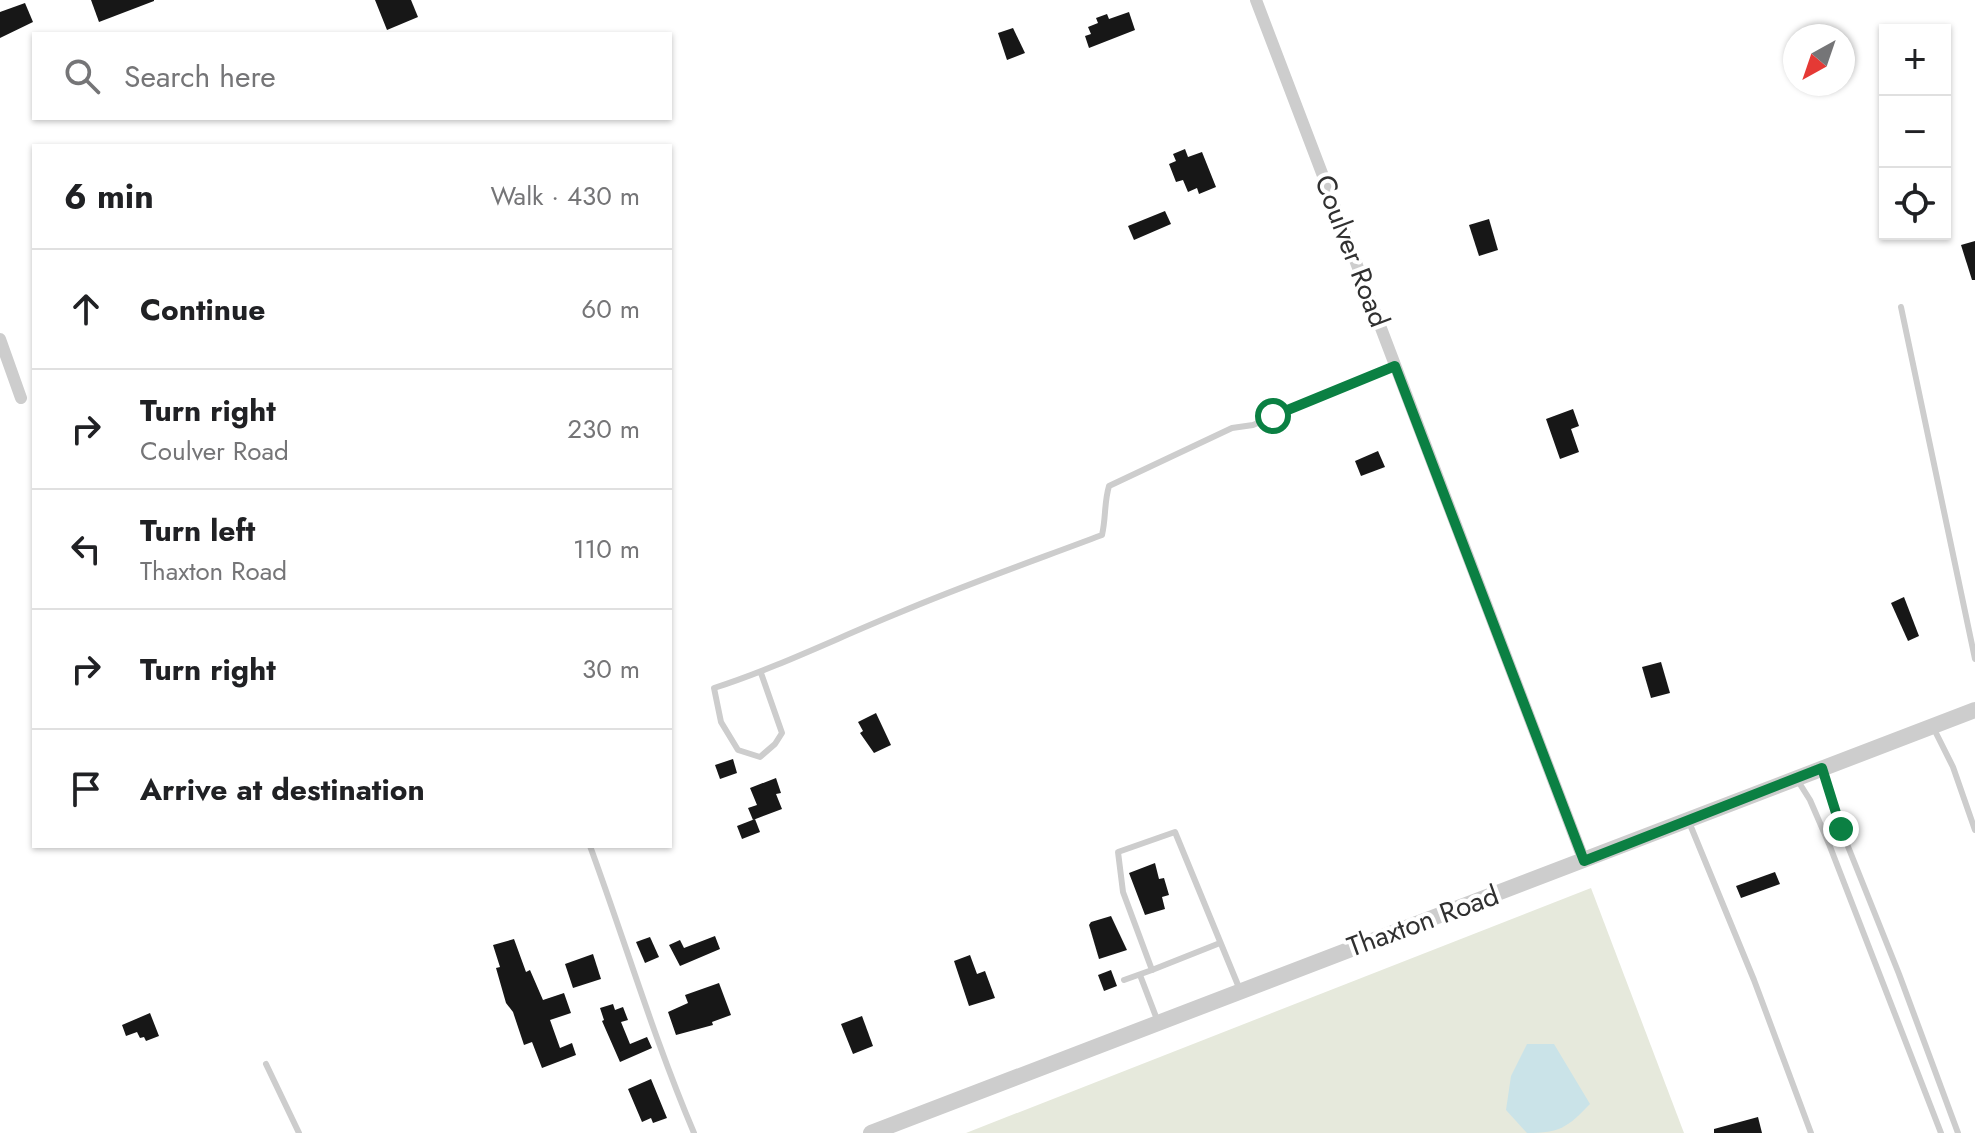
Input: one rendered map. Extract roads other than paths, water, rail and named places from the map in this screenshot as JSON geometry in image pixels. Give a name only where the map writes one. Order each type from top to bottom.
[{"type":"street","name":"Coulver Road","points":[[1256,0],[1584,861]]},
{"type":"street","points":[[0,339],[21,398]]},
{"type":"street","name":"Thaxton Road","points":[[871,1133],[1975,710]]},
{"type":"lane","points":[[1901,307],[1975,659]]},
{"type":"lane","points":[[761,673],[782,733],[760,757],[738,750],[721,722],[714,688],[761,673],[798,654],[938,596],[1102,535],[1109,486],[1232,428],[1253,425],[1395,366]]},
{"type":"lane","points":[[1933,726],[1953,767],[1975,830]]},
{"type":"lane","points":[[1822,768],[1841,829],[1958,1133]]},
{"type":"lane","points":[[1796,778],[1810,800],[1829,844],[1941,1133]]},
{"type":"lane","points":[[1688,819],[1754,980],[1811,1133]]},
{"type":"lane","points":[[1152,970],[1123,892],[1118,852],[1175,832],[1240,990]]},
{"type":"lane","points":[[591,848],[625,940],[664,1064],[694,1133]]},
{"type":"lane","points":[[1124,980],[1220,943]]},
{"type":"lane","points":[[1140,975],[1158,1022]]},
{"type":"lane","points":[[266,1064],[299,1133]]},
{"type":"water","points":[[1527,1044],[1554,1044],[1590,1104],[1576,1118],[1556,1130],[1527,1133],[1506,1110],[1511,1076]]}]
